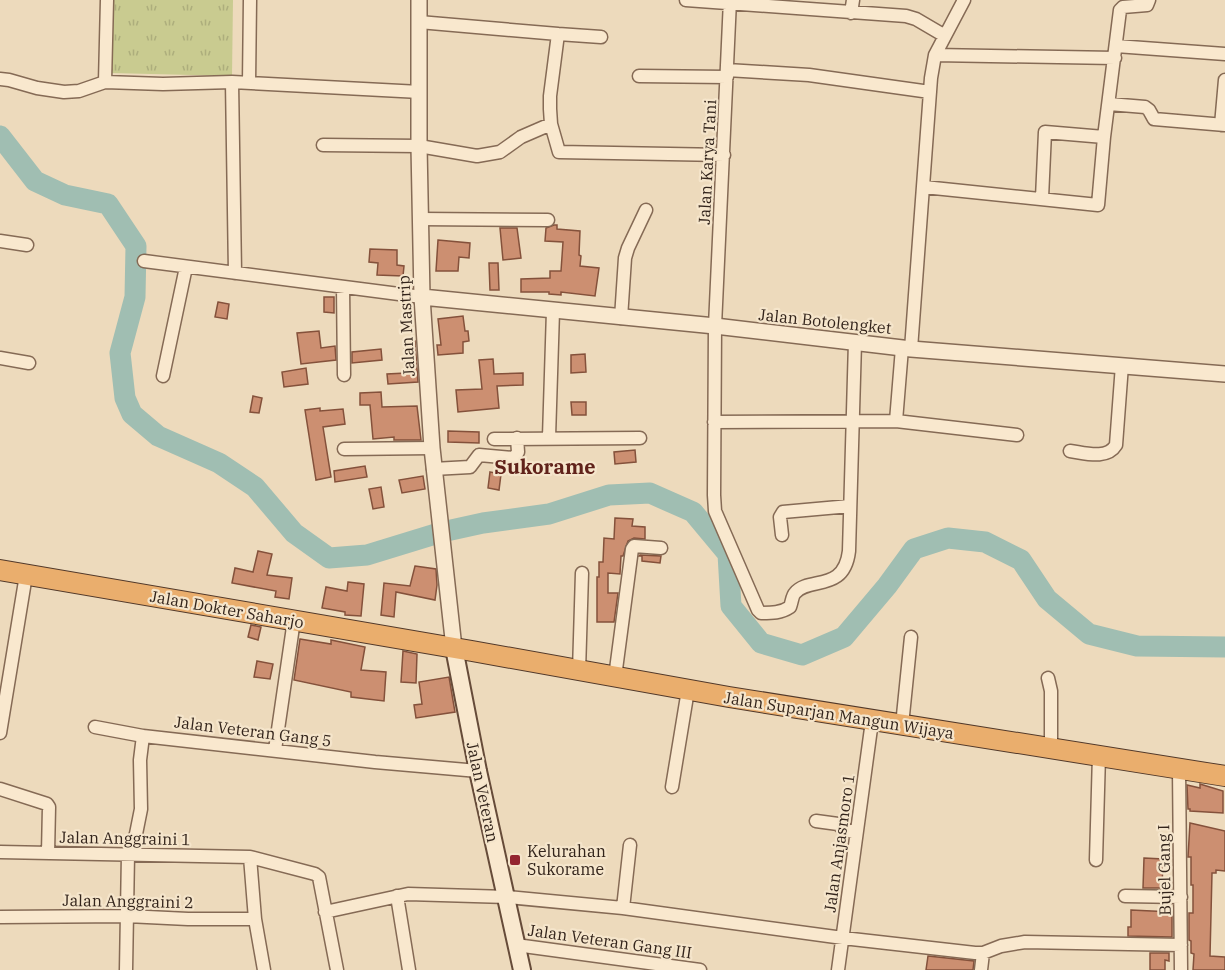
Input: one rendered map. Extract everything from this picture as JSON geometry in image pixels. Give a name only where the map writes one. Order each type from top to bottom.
[{"type":"highway","name":"Jalan Dokter Saharjo","points":[[0,570],[454,648]]},
{"type":"highway","name":"Jalan Suparjan Mangun Wijaya","points":[[454,648],[872,721],[1225,776]]},
{"type":"main road","name":"Jalan Veteran","points":[[454,648],[478,771],[522,970]]},
{"type":"street","points":[[105,82],[107,0]]},
{"type":"street","points":[[249,83],[250,0]]},
{"type":"street","name":"Jalan Mastrip","points":[[419,0],[422,297],[441,549],[454,648]]},
{"type":"street","points":[[686,0],[730,1],[906,16],[916,19],[945,36]]},
{"type":"street","points":[[851,13],[853,0]]},
{"type":"street","points":[[896,421],[907,348],[935,55],[964,0]]},
{"type":"street","points":[[924,187],[1098,205],[1104,137],[1121,8],[1147,5],[1149,0]]},
{"type":"street","name":"Jalan Karya Tani","points":[[730,1],[715,326],[715,511],[761,613],[776,613],[785,610],[790,606],[794,594],[800,588],[830,581],[837,575],[848,557],[850,506]]},
{"type":"street","points":[[419,22],[601,37]]},
{"type":"street","points":[[558,34],[550,96],[551,124],[559,152],[724,155]]},
{"type":"street","points":[[935,55],[1115,52],[1225,54]]},
{"type":"street","points":[[639,76],[727,73],[809,75],[930,92]]},
{"type":"street","points":[[0,79],[64,92],[79,91],[105,82],[163,84],[232,82],[420,92]]},
{"type":"street","points":[[1109,104],[1145,107],[1154,119],[1223,125],[1225,80]]},
{"type":"street","points":[[232,82],[235,273]]},
{"type":"street","points":[[323,145],[419,146],[477,156],[500,152],[521,137],[551,124]]},
{"type":"street","points":[[1042,198],[1046,132],[1104,137]]},
{"type":"street","points":[[621,318],[625,258],[646,210]]},
{"type":"street","points":[[420,219],[548,220]]},
{"type":"street","points":[[0,241],[27,245]]},
{"type":"street","points":[[144,261],[422,297]]},
{"type":"street","points":[[163,376],[186,267]]},
{"type":"street","points":[[344,287],[344,375]]},
{"type":"street","name":"Jalan Botolengket","points":[[422,297],[715,326],[907,348],[1225,374]]},
{"type":"street","points":[[549,437],[553,311]]},
{"type":"street","points":[[782,536],[780,517],[783,513],[850,506],[855,342]]},
{"type":"street","points":[[0,358],[28,363]]},
{"type":"street","points":[[1070,451],[1105,455],[1112,452],[1116,445],[1122,365]]},
{"type":"street","points":[[714,422],[896,421],[1017,435]]},
{"type":"street","points":[[494,438],[640,438]]},
{"type":"street","points":[[434,469],[470,467],[479,455],[514,458],[518,452],[517,438]]},
{"type":"street","points":[[344,449],[432,448]]},
{"type":"street","points":[[615,677],[632,549],[634,546],[661,548]]},
{"type":"street","points":[[579,671],[582,573]]},
{"type":"street","points":[[0,733],[5,676],[26,575]]},
{"type":"street","points":[[275,750],[294,620]]},
{"type":"street","points":[[902,725],[911,637]]},
{"type":"street","points":[[1048,678],[1051,691],[1051,748]]},
{"type":"street","points":[[672,787],[688,690]]},
{"type":"street","name":"Jalan Anjasmoro 1","points":[[838,970],[872,721]]},
{"type":"street","name":"Jalan Veteran Gang 5","points":[[95,727],[143,736],[478,771]]},
{"type":"street","points":[[126,970],[128,854],[136,834],[141,808],[140,760],[143,736]]},
{"type":"street","points":[[1096,860],[1099,756]]},
{"type":"street","name":"Bujel Gang I","points":[[1179,769],[1181,970]]},
{"type":"street","points":[[0,789],[49,807],[48,853]]},
{"type":"street","points":[[816,821],[838,824],[843,829],[856,833]]},
{"type":"street","points":[[622,908],[630,845]]},
{"type":"street","name":"Jalan Anggraini 1","points":[[0,852],[250,857],[317,875],[325,912]]},
{"type":"street","points":[[250,857],[255,919],[264,970]]},
{"type":"street","points":[[337,970],[325,912],[415,894],[507,897],[622,908],[843,938],[983,953],[1001,946],[1025,942],[1181,945]]},
{"type":"street","points":[[397,896],[409,970]]},
{"type":"street","points":[[1125,896],[1181,897]]},
{"type":"street","name":"Jalan Anggraini 2","points":[[0,917],[127,916],[255,919]]},
{"type":"street","name":"Jalan Veteran Gang III","points":[[516,945],[700,970]]},
{"type":"street","points":[[981,970],[983,953]]},
{"type":"green space","points":[[111,0],[233,0],[232,76],[110,73]]},
{"type":"building","points":[[557,225],[557,229],[580,231],[580,266],[599,268],[595,296],[561,292],[561,295],[549,294],[549,292],[521,292],[521,279],[550,278],[550,271],[561,271],[563,242],[545,241],[546,228]]},
{"type":"building","points":[[500,228],[517,228],[521,258],[503,260]]},
{"type":"building","points":[[438,240],[470,243],[469,258],[459,257],[458,271],[436,271]]},
{"type":"building","points":[[370,249],[397,250],[397,265],[404,266],[403,276],[377,275],[378,263],[369,262]]},
{"type":"building","points":[[489,263],[498,263],[499,290],[490,290]]},
{"type":"building","points":[[324,297],[334,297],[334,313],[324,312]]},
{"type":"building","points":[[218,302],[229,304],[227,319],[215,317]]},
{"type":"building","points":[[463,316],[469,341],[463,342],[463,353],[438,355],[437,345],[441,345],[438,319]]},
{"type":"building","points":[[319,331],[321,348],[335,346],[336,360],[301,364],[297,333]]},
{"type":"building","points":[[415,341],[418,382],[388,384],[387,374],[406,373],[404,342]]},
{"type":"building","points":[[381,349],[382,360],[352,363],[352,352]]},
{"type":"building","points":[[585,354],[586,372],[571,373],[571,355]]},
{"type":"building","points":[[493,359],[494,374],[523,373],[523,385],[497,386],[499,408],[458,412],[456,390],[482,389],[479,360]]},
{"type":"building","points":[[306,368],[308,384],[284,387],[282,372]]},
{"type":"building","points":[[381,392],[382,407],[417,406],[421,440],[394,440],[394,437],[373,439],[370,405],[360,405],[360,393]]},
{"type":"building","points":[[253,396],[262,398],[259,413],[250,412]]},
{"type":"building","points":[[571,402],[586,402],[586,415],[572,415]]},
{"type":"building","points":[[320,408],[320,411],[343,409],[345,424],[323,427],[331,477],[316,480],[305,410]]},
{"type":"building","points":[[448,431],[479,432],[479,443],[448,442]]},
{"type":"building","points":[[635,450],[636,462],[615,464],[614,452]]},
{"type":"building","points":[[365,466],[367,477],[335,482],[334,471]]},
{"type":"building","points":[[490,472],[501,474],[499,490],[488,488]]},
{"type":"building","points":[[423,476],[425,489],[402,493],[399,480]]},
{"type":"building","points":[[381,487],[384,507],[373,509],[369,489]]},
{"type":"building","points":[[615,518],[633,519],[632,526],[645,527],[645,539],[634,538],[628,541],[623,556],[621,556],[620,574],[608,573],[608,593],[618,593],[614,622],[597,622],[599,562],[603,562],[604,538],[614,539]]},
{"type":"building","points":[[258,551],[272,554],[267,575],[292,578],[289,599],[275,597],[276,591],[232,583],[235,568],[253,572]]},
{"type":"building","points":[[640,555],[661,556],[660,563],[642,561]]},
{"type":"building","points":[[415,566],[436,569],[435,600],[396,592],[394,617],[381,615],[384,583],[410,586]]},
{"type":"building","points":[[348,582],[364,584],[361,616],[345,615],[345,612],[322,608],[326,587],[347,591]]},
{"type":"building","points":[[251,625],[261,627],[258,640],[248,637]]},
{"type":"building","points":[[300,639],[331,644],[331,640],[365,647],[361,670],[386,672],[384,701],[351,697],[351,692],[294,680]]},
{"type":"building","points":[[403,651],[417,654],[416,683],[401,682]]},
{"type":"building","points":[[257,661],[273,664],[270,679],[254,677]]},
{"type":"building","points":[[449,677],[455,712],[416,718],[414,705],[422,704],[419,682]]},
{"type":"building","points":[[1200,784],[1223,791],[1223,813],[1188,809],[1187,785],[1200,788]]},
{"type":"building","points":[[1190,823],[1225,831],[1225,871],[1216,870],[1216,873],[1212,873],[1210,956],[1225,957],[1225,970],[1193,970],[1194,954],[1191,953],[1191,941],[1189,940],[1189,913],[1193,913],[1191,857],[1188,857]]},
{"type":"building","points":[[1144,858],[1163,859],[1162,888],[1143,888]]},
{"type":"building","points":[[1131,910],[1172,912],[1172,937],[1128,936],[1128,927],[1131,927]]},
{"type":"building","points":[[1150,953],[1169,953],[1169,961],[1165,960],[1165,970],[1150,970]]},
{"type":"building","points":[[928,956],[974,961],[973,970],[926,970]]},
{"type":"waterway","points":[[0,136],[35,181],[65,195],[108,204],[136,246],[135,297],[120,353],[125,398],[132,414],[158,436],[219,463],[255,487],[294,533],[329,558],[367,555],[442,532],[483,523],[549,514],[609,495],[650,493],[693,512],[728,554],[731,606],[761,643],[802,655],[844,637],[887,586],[914,549],[948,538],[985,542],[1021,560],[1047,599],[1089,634],[1137,646],[1225,647]]},
{"type":"place","name":"Kelurahan Sukorame","points":[[515,860]]},
{"type":"district","name":"Sukorame","points":[[545,467]]}]
